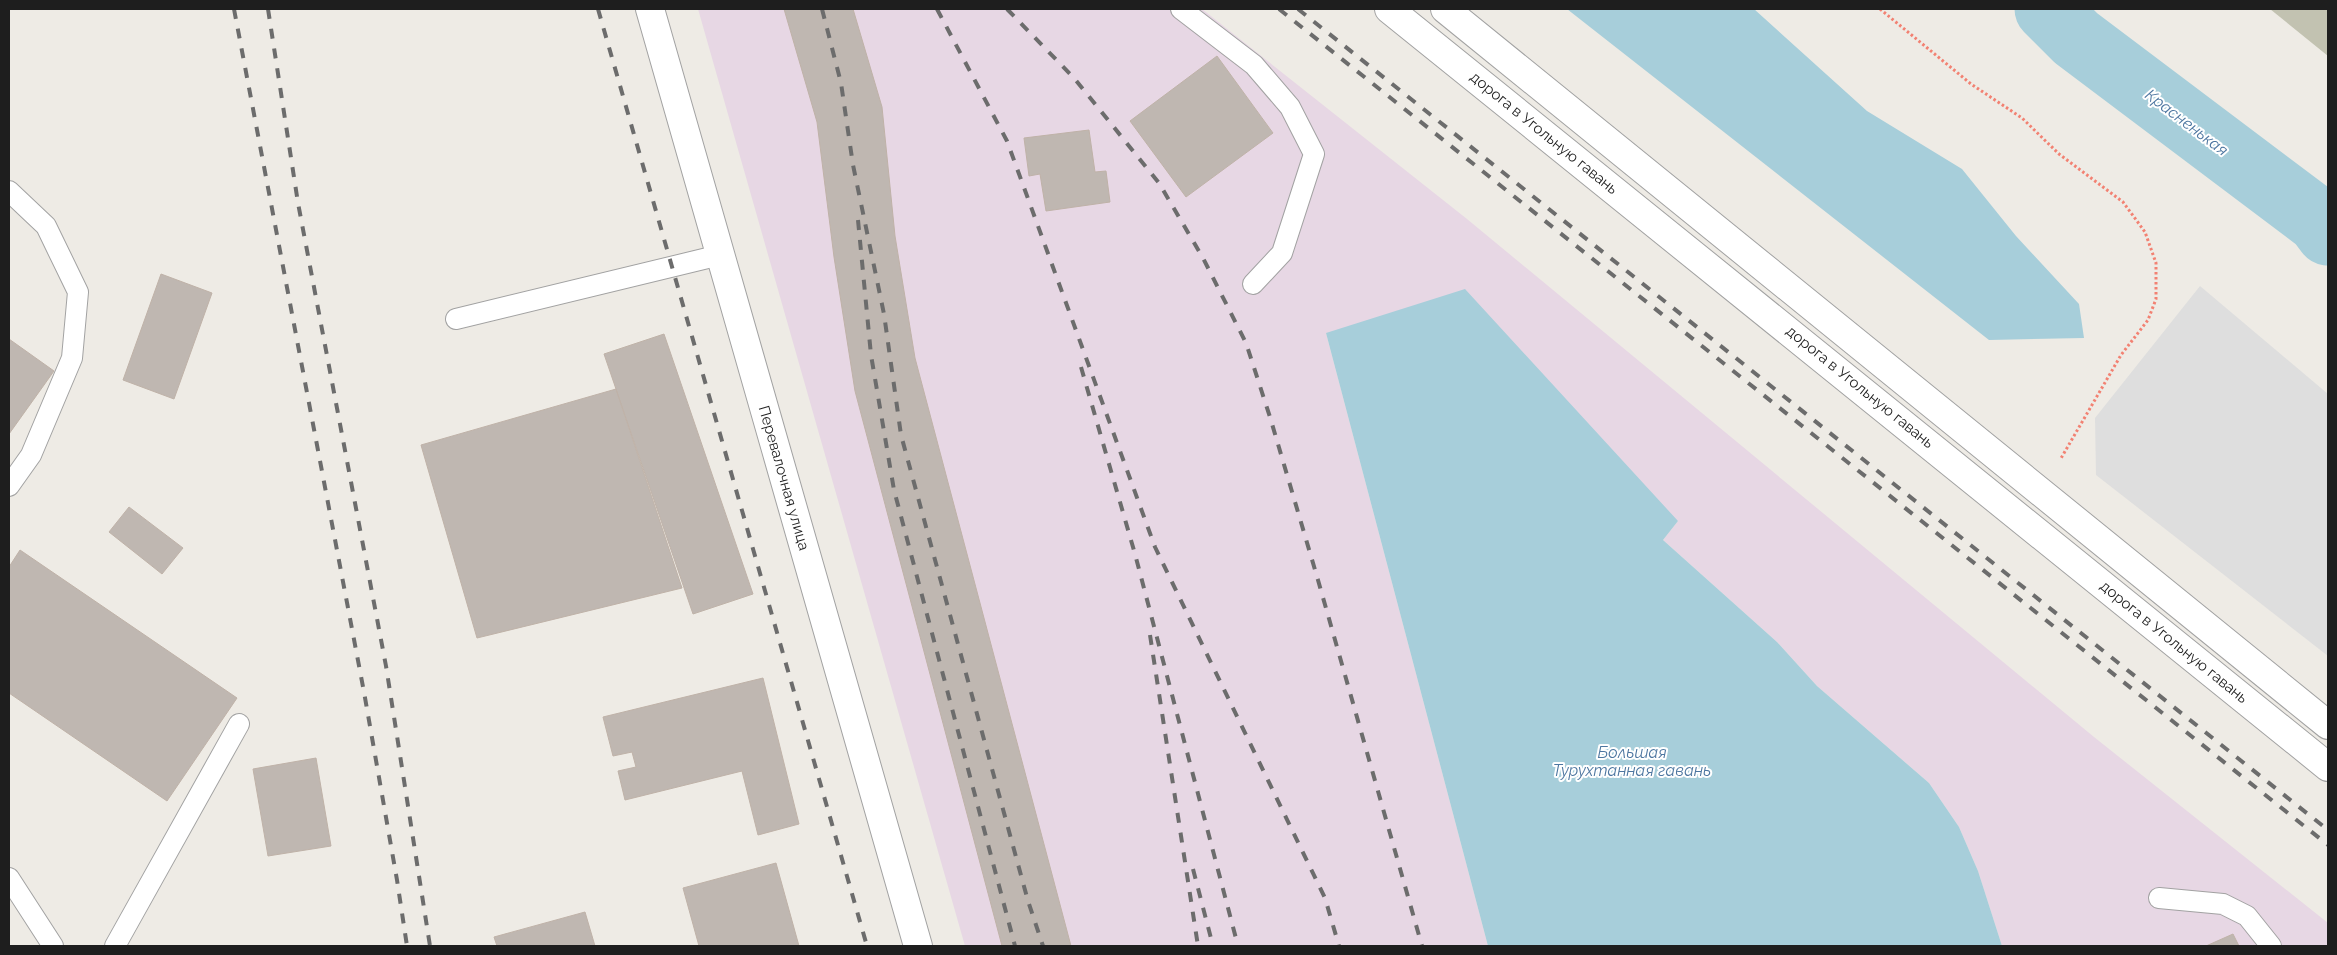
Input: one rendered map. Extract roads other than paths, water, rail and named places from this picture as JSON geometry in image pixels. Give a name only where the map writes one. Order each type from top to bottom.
[{"type":"street","name":"Перевалочная улица","points":[[650,9],[918,946]]},
{"type":"street","name":"дорога в Угольную гавань","points":[[1389,9],[2328,767]]},
{"type":"street","points":[[1445,9],[2328,725]]},
{"type":"lane","points":[[1181,9],[1254,65],[1290,107],[1314,154],[1282,253],[1253,284]]},
{"type":"lane","points":[[9,191],[46,226],[78,292],[72,358],[31,455],[9,486]]},
{"type":"lane","points":[[456,319],[720,255]]},
{"type":"lane","points":[[115,946],[239,724]]},
{"type":"lane","points":[[9,878],[53,946]]},
{"type":"lane","points":[[2159,898],[2223,904],[2247,916],[2271,946]]},
{"type":"water","points":[[1567,9],[1754,9],[1867,111],[1962,169],[2016,236],[2079,304],[2084,338],[1989,340]]},
{"type":"water","name":"Большая Турухтанная гавань","points":[[1465,289],[1678,521],[1663,540],[1777,642],[1817,686],[1929,783],[1959,827],[1978,871],[2002,946],[1488,946],[1326,333]]},
{"type":"waterway","name":"Красненькая","points":[[2047,9],[2076,38],[2319,221],[2328,233]]},
{"type":"railway","points":[[234,9],[364,692],[407,946]]},
{"type":"railway","points":[[268,9],[298,203],[386,666],[430,946]]},
{"type":"railway","points":[[598,9],[867,946]]},
{"type":"railway","points":[[822,9],[841,83],[853,165],[884,314],[901,435],[1028,901],[1043,946]]},
{"type":"railway","points":[[937,9],[1007,141],[1155,547],[1325,898],[1339,946]]},
{"type":"railway","points":[[1007,9],[1074,78],[1159,183],[1203,258],[1246,343],[1318,580],[1422,946]]},
{"type":"railway","points":[[1279,9],[2328,845]]},
{"type":"railway","points":[[1298,9],[2328,830]]},
{"type":"railway","points":[[858,220],[871,355],[894,490],[1015,946]]},
{"type":"railway","points":[[1081,367],[1135,554],[1238,946]]},
{"type":"railway","points":[[1150,635],[1198,946]]},
{"type":"railway","points":[[1193,869],[1213,946]]}]
